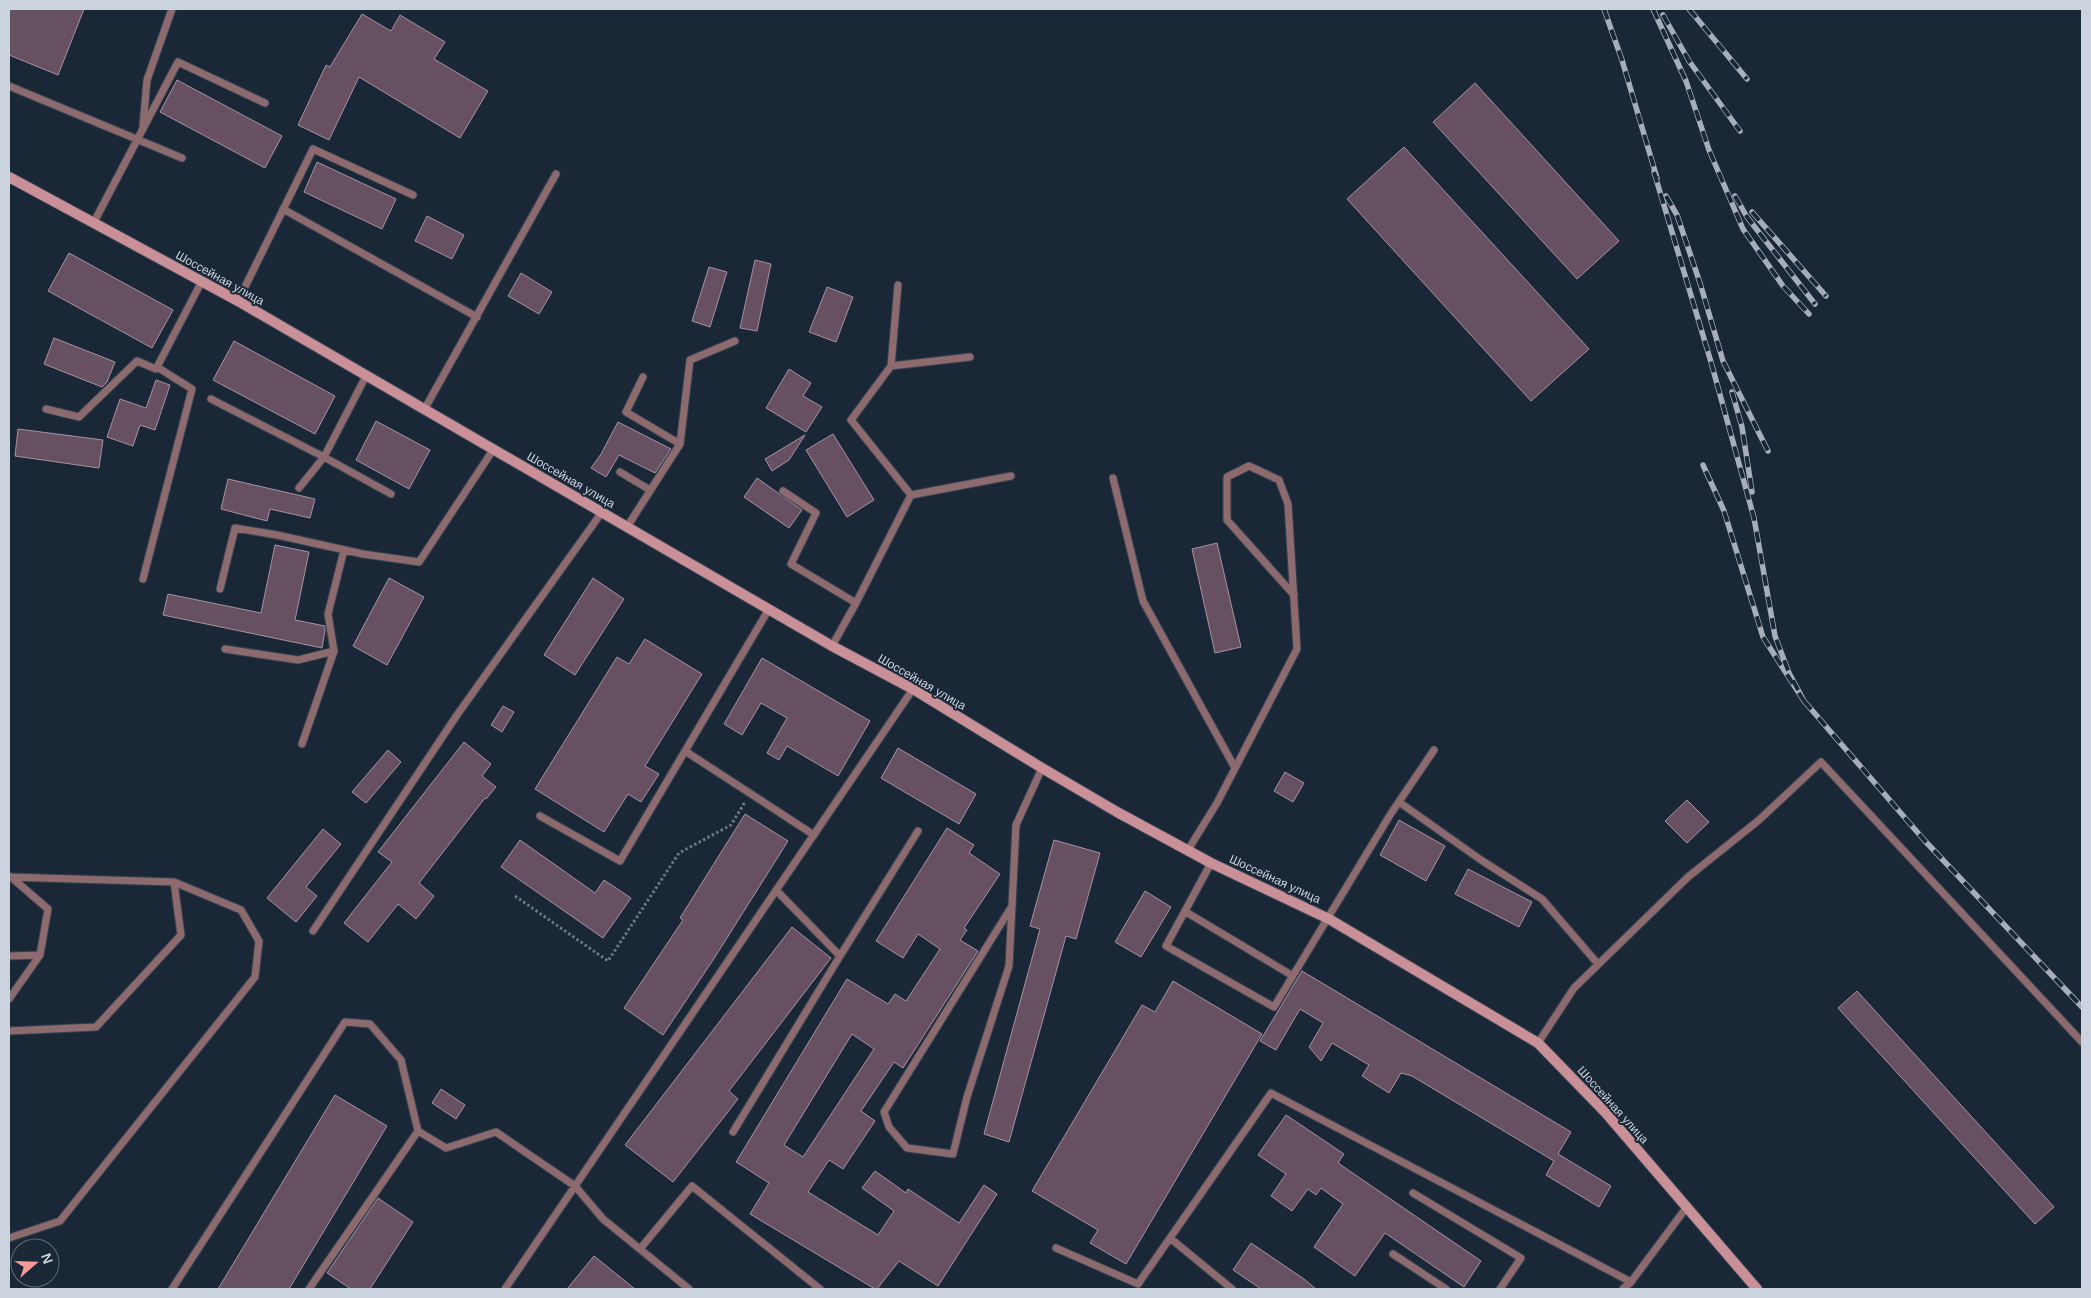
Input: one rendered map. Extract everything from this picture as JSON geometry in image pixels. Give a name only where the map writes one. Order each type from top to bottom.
[{"type":"main road","name":"Шоссейная улица","points":[[9,177],[238,301],[832,646],[913,689],[1042,768],[1211,863],[1328,919],[1538,1043],[1605,1112],[1757,1289]]},
{"type":"lane","points":[[142,129],[147,80],[172,9]]},
{"type":"lane","points":[[94,222],[178,62],[265,103]]},
{"type":"lane","points":[[9,86],[138,138],[182,158]]},
{"type":"lane","points":[[238,301],[312,149],[413,195]]},
{"type":"lane","points":[[424,410],[556,174]]},
{"type":"lane","points":[[283,209],[477,318]]},
{"type":"lane","points":[[157,367],[202,282]]},
{"type":"lane","points":[[898,285],[891,366],[851,420],[911,495]]},
{"type":"lane","points":[[627,526],[680,444],[690,360],[735,341]]},
{"type":"lane","points":[[891,366],[970,357]]},
{"type":"lane","points":[[46,410],[79,417],[137,360],[156,369],[157,367],[192,390],[143,579]]},
{"type":"lane","points":[[299,488],[324,457],[366,376]]},
{"type":"lane","points":[[644,377],[626,412],[680,444]]},
{"type":"lane","points":[[210,399],[324,457],[391,494]]},
{"type":"lane","points":[[220,589],[235,528],[344,550],[419,562],[493,450]]},
{"type":"lane","points":[[1188,850],[1217,803],[1297,649],[1294,594],[1288,504],[1279,480],[1250,466],[1227,477],[1227,520],[1294,594]]},
{"type":"lane","points":[[620,472],[650,490]]},
{"type":"lane","points":[[911,495],[1011,476]]},
{"type":"lane","points":[[1113,478],[1142,601],[1235,768]]},
{"type":"lane","points":[[783,491],[816,513],[791,564],[856,603]]},
{"type":"lane","points":[[832,646],[911,495]]},
{"type":"lane","points":[[313,931],[457,715],[602,512]]},
{"type":"lane","points":[[302,744],[334,650],[328,614],[344,550]]},
{"type":"lane","points":[[540,816],[620,861],[769,609]]},
{"type":"lane","points":[[225,649],[298,660],[334,650]]},
{"type":"lane","points":[[505,1289],[913,689]]},
{"type":"lane","points":[[1211,863],[1166,946],[1274,1007],[1399,802],[1434,750]]},
{"type":"lane","points":[[685,751],[814,834]]},
{"type":"lane","points":[[1538,1043],[1574,988],[1598,964],[1688,877],[1759,820],[1820,762],[2082,1042]]},
{"type":"lane","points":[[1012,906],[884,1112],[889,1126],[907,1148],[954,1154],[967,1097],[1009,966],[1012,906],[1016,825],[1042,768]]},
{"type":"lane","points":[[1399,802],[1481,860],[1542,899],[1598,964]]},
{"type":"lane","points":[[733,1132],[918,831]]},
{"type":"lane","points":[[9,1238],[60,1221],[255,977],[259,941],[241,910],[174,882],[10,877]]},
{"type":"lane","points":[[9,999],[40,955],[48,909],[10,877]]},
{"type":"lane","points":[[9,1032],[96,1027],[181,935],[174,882]]},
{"type":"lane","points":[[776,890],[840,956]]},
{"type":"lane","points":[[1186,912],[1293,976]]},
{"type":"lane","points":[[9,956],[40,955]]},
{"type":"lane","points":[[172,1289],[345,1022],[370,1024],[401,1060],[418,1131],[446,1148],[496,1132],[575,1186],[603,1219],[689,1289]]},
{"type":"lane","points":[[1056,1248],[1138,1284],[1271,1093],[1631,1282]]},
{"type":"lane","points":[[309,1289],[418,1131]]},
{"type":"lane","points":[[640,1249],[692,1186],[820,1289]]},
{"type":"lane","points":[[1413,1193],[1521,1258],[1500,1289]]},
{"type":"lane","points":[[1623,1289],[1631,1282],[1686,1208]]},
{"type":"lane","points":[[1170,1238],[1232,1289]]},
{"type":"lane","points":[[1393,1254],[1446,1289]]},
{"type":"path","points":[[515,896],[608,961],[679,853],[731,825],[750,793]]},
{"type":"building","points":[[9,9],[84,9],[58,75],[9,55]]},
{"type":"building","points":[[362,14],[391,31],[400,15],[445,42],[434,59],[488,91],[460,138],[359,77],[329,140],[298,125],[326,65],[330,67]]},
{"type":"building","points":[[177,80],[282,136],[265,168],[160,112]]},
{"type":"building","points":[[1475,83],[1619,241],[1577,279],[1433,122]]},
{"type":"building","points":[[1404,147],[1589,349],[1531,401],[1347,199]]},
{"type":"building","points":[[317,162],[396,199],[382,229],[304,192]]},
{"type":"building","points":[[427,216],[464,235],[452,259],[415,241]]},
{"type":"building","points":[[69,253],[173,310],[152,348],[48,291]]},
{"type":"building","points":[[755,260],[771,264],[757,331],[740,328]]},
{"type":"building","points":[[709,267],[727,272],[710,327],[692,321]]},
{"type":"building","points":[[521,273],[552,292],[539,314],[508,296]]},
{"type":"building","points":[[827,287],[853,297],[836,342],[809,332]]},
{"type":"building","points":[[54,338],[115,362],[107,382],[102,387],[44,364]]},
{"type":"building","points":[[234,341],[335,396],[315,434],[213,380]]},
{"type":"building","points":[[789,369],[811,383],[803,396],[822,407],[806,432],[766,408]]},
{"type":"building","points":[[156,380],[170,385],[155,430],[140,425],[133,446],[107,437],[120,399],[146,408]]},
{"type":"building","points":[[376,421],[430,450],[409,489],[356,460]]},
{"type":"building","points":[[618,422],[671,449],[655,473],[619,455],[606,477],[591,468],[601,454]]},
{"type":"building","points":[[18,429],[103,440],[99,468],[15,456]]},
{"type":"building","points":[[833,434],[874,500],[847,517],[806,450]]},
{"type":"building","points":[[805,435],[789,460],[772,471],[765,459]]},
{"type":"building","points":[[757,478],[802,510],[789,528],[744,497]]},
{"type":"building","points":[[228,479],[315,499],[310,518],[270,509],[267,521],[221,509]]},
{"type":"building","points":[[1217,543],[1241,647],[1215,653],[1192,549]]},
{"type":"building","points":[[275,545],[309,552],[295,620],[325,626],[322,648],[163,615],[168,594],[261,613]]},
{"type":"building","points":[[389,578],[424,597],[387,665],[353,646]]},
{"type":"building","points":[[593,578],[624,599],[575,675],[544,655]]},
{"type":"building","points":[[645,639],[702,674],[645,766],[659,774],[641,802],[628,794],[604,832],[535,789],[617,657],[629,664]]},
{"type":"building","points":[[762,658],[870,721],[838,776],[787,746],[779,760],[767,753],[787,718],[761,703],[742,735],[724,724]]},
{"type":"building","points":[[503,706],[514,712],[502,732],[491,725]]},
{"type":"building","points":[[464,742],[491,764],[482,776],[496,787],[485,798],[419,883],[434,896],[416,919],[398,904],[368,942],[344,923],[392,862],[378,852]]},
{"type":"building","points":[[898,748],[976,794],[959,824],[881,778]]},
{"type":"building","points":[[388,750],[401,762],[366,803],[352,792]]},
{"type":"building","points":[[1285,772],[1304,783],[1293,802],[1274,791]]},
{"type":"building","points":[[1687,800],[1709,822],[1687,843],[1665,821]]},
{"type":"building","points":[[745,814],[788,841],[663,1035],[624,1008],[683,920],[680,918]]},
{"type":"building","points":[[1399,820],[1445,846],[1426,881],[1380,855]]},
{"type":"building","points":[[947,828],[974,845],[969,853],[1000,874],[964,928],[967,930],[960,940],[978,951],[903,1068],[894,1062],[861,1111],[875,1121],[843,1169],[829,1160],[808,1192],[878,1235],[894,1211],[862,1188],[875,1171],[906,1193],[908,1189],[959,1223],[984,1185],[997,1194],[938,1286],[899,1261],[877,1289],[875,1289],[750,1214],[769,1183],[736,1162],[847,979],[888,1004],[895,994],[906,1001],[940,949],[918,934],[903,958],[876,941]],"holes":[[[852,1034],[874,1049],[803,1157],[784,1145]]]},
{"type":"building","points":[[323,829],[341,844],[306,887],[317,896],[296,922],[267,898]]},
{"type":"building","points":[[520,840],[595,893],[604,880],[631,898],[603,938],[501,867]]},
{"type":"building","points":[[1054,840],[1100,853],[1076,939],[1066,936],[1009,1142],[984,1134],[1040,929],[1030,926]]},
{"type":"building","points":[[1468,869],[1532,902],[1519,927],[1455,894]]},
{"type":"building","points":[[1145,891],[1171,907],[1141,957],[1115,942]]},
{"type":"building","points":[[792,927],[831,958],[729,1091],[738,1099],[673,1182],[625,1145]]},
{"type":"building","points":[[1302,971],[1571,1132],[1558,1154],[1611,1186],[1599,1207],[1546,1175],[1554,1161],[1412,1076],[1401,1073],[1389,1093],[1362,1076],[1369,1065],[1332,1043],[1321,1061],[1309,1047],[1323,1023],[1300,1009],[1276,1050],[1260,1041]]},
{"type":"building","points":[[1173,981],[1262,1034],[1126,1264],[1090,1243],[1098,1230],[1032,1191],[1142,1005],[1155,1012]]},
{"type":"building","points":[[1857,991],[2054,1207],[2035,1224],[1838,1008]]},
{"type":"building","points":[[441,1089],[465,1105],[456,1119],[432,1103]]},
{"type":"building","points":[[335,1095],[387,1126],[289,1289],[218,1289]]},
{"type":"building","points":[[1286,1115],[1344,1154],[1338,1163],[1481,1261],[1464,1287],[1385,1233],[1355,1276],[1314,1247],[1343,1204],[1321,1188],[1316,1195],[1308,1189],[1292,1211],[1271,1196],[1286,1174],[1258,1155]]},
{"type":"building","points":[[378,1198],[413,1222],[370,1289],[351,1289],[327,1273]]},
{"type":"building","points":[[1251,1243],[1316,1289],[1261,1289],[1233,1270]]},
{"type":"building","points":[[594,1256],[635,1289],[567,1289]]},
{"type":"railway","points":[[1604,9],[1622,60],[1657,178]]},
{"type":"railway","points":[[1653,9],[1686,81],[1709,150],[1743,229],[1783,286],[1809,314]]},
{"type":"railway","points":[[1689,9],[1747,79]]},
{"type":"railway","points":[[1663,15],[1689,61],[1740,131]]},
{"type":"railway","points":[[1654,172],[1711,362],[1754,518],[1775,636],[1789,673],[1804,701],[1763,637],[1724,511],[1703,465]]},
{"type":"railway","points":[[1666,196],[1677,215],[1700,283],[1723,361],[1768,451]]},
{"type":"railway","points":[[1735,196],[1747,217],[1815,304]]},
{"type":"railway","points":[[1752,212],[1826,296]]},
{"type":"railway","points":[[1732,392],[1742,427],[1752,492]]},
{"type":"railway","points":[[1804,701],[1925,841],[2082,1007]]}]
